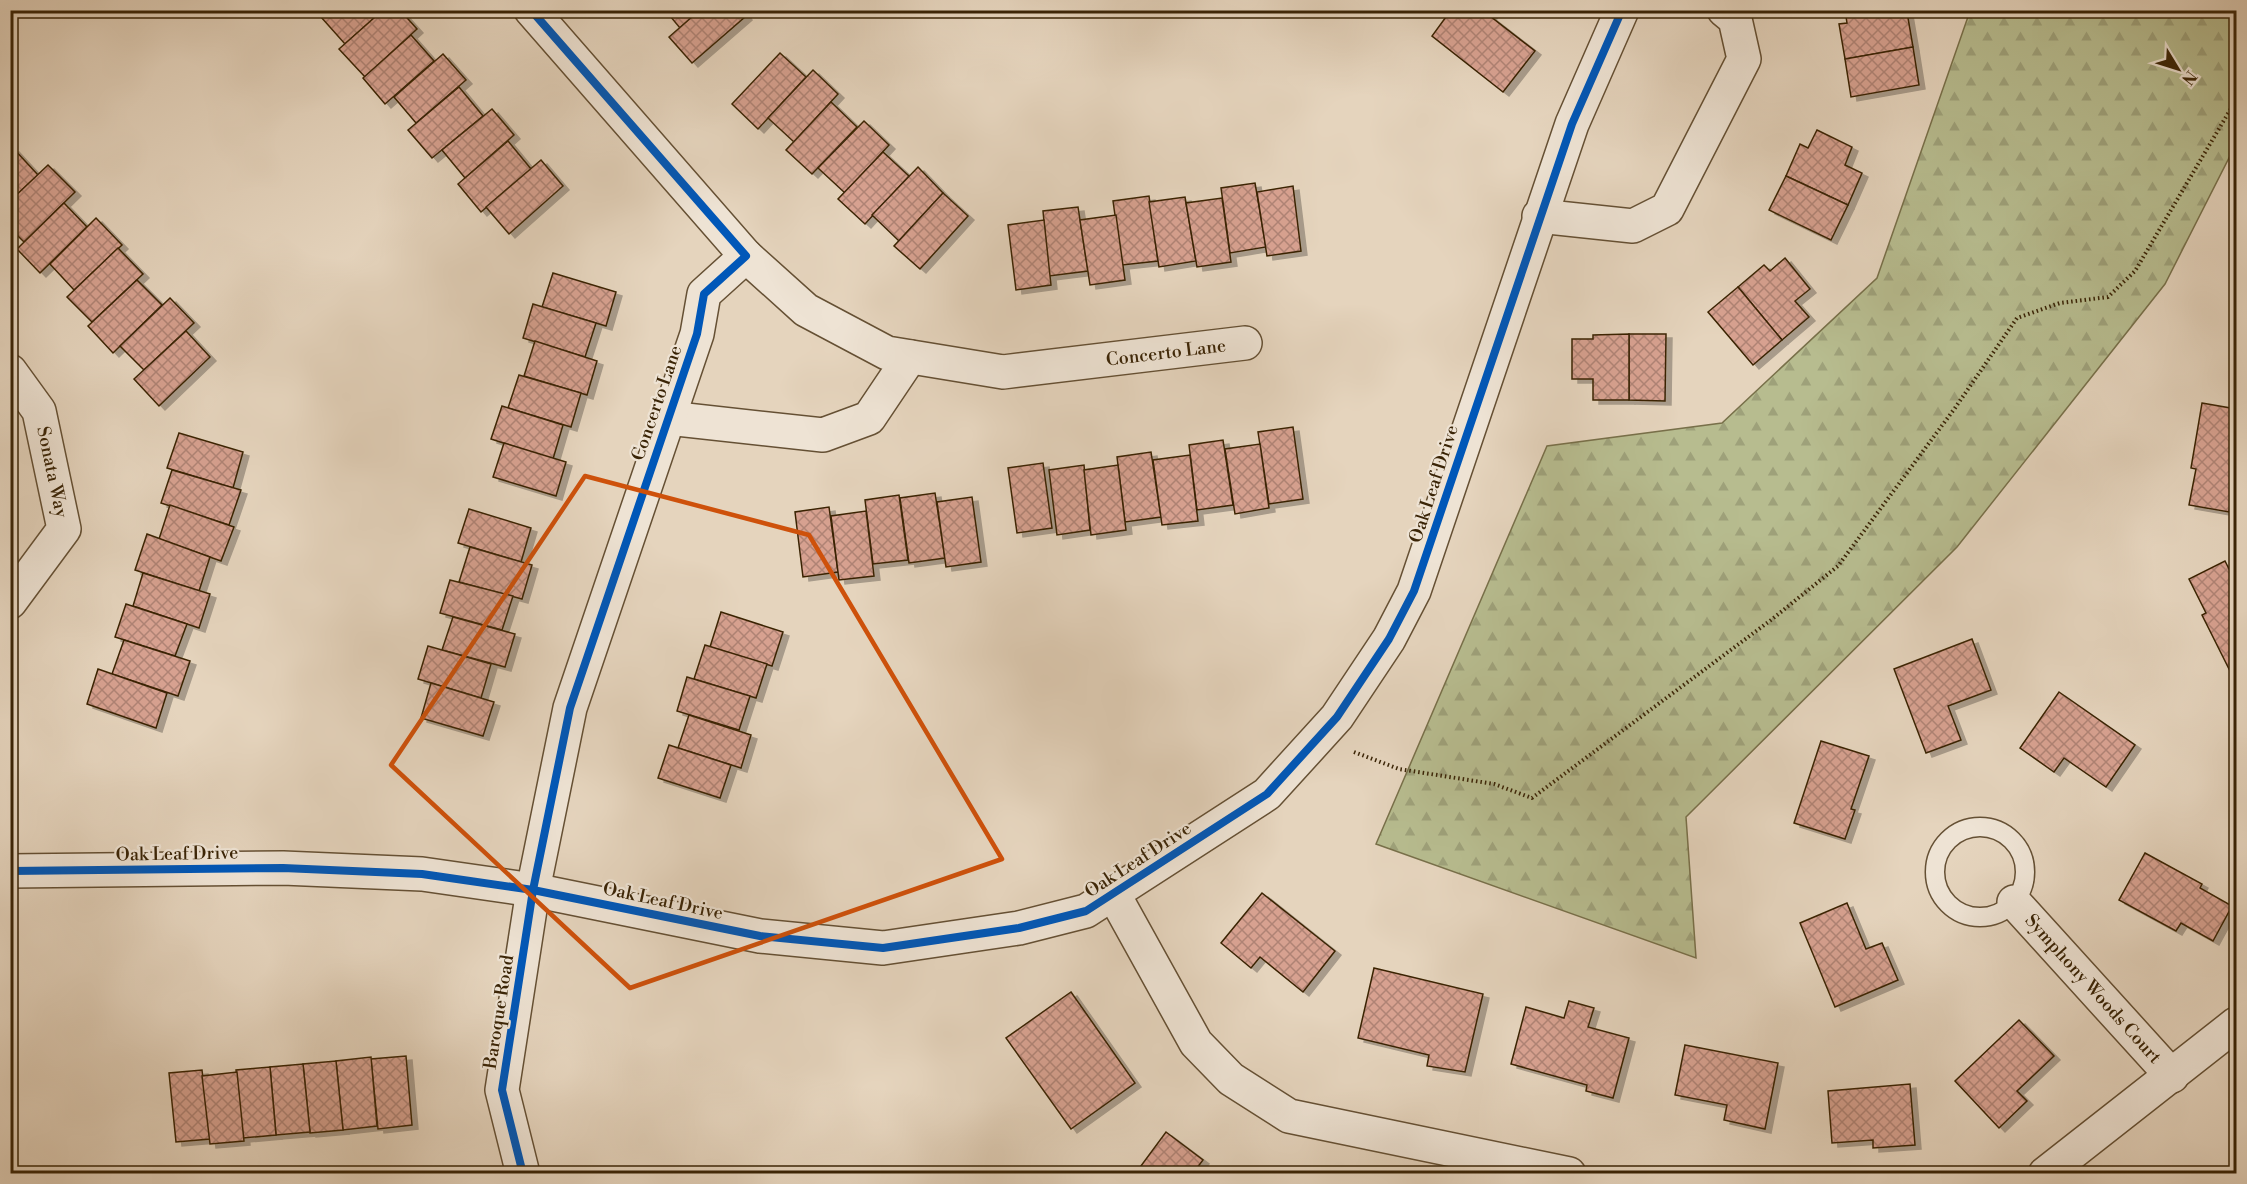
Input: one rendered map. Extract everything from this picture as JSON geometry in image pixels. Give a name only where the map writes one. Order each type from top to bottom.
[{"type":"street","name":"Concerto Lane","points":[[531,10],[746,256],[806,310],[887,353],[1003,372],[1245,343]]},
{"type":"street","name":"Oak Leaf Drive","points":[[10,871],[283,868],[422,874],[533,890],[760,936],[883,948],[1019,928],[1086,911],[1267,794],[1336,717],[1389,639],[1414,591],[1572,124],[1622,10]]},
{"type":"street","points":[[1539,216],[1633,226],[1667,209],[1744,60],[1735,19],[1724,10]]},
{"type":"street","name":"Concerto Lane","points":[[533,890],[570,708],[697,334],[704,294],[746,256]]},
{"type":"street","name":"Concerto Lane","points":[[668,418],[823,435],[869,418],[910,357]]},
{"type":"street","name":"Sonata Way","points":[[10,371],[39,411],[64,529],[11,601]]},
{"type":"street","name":"Baroque Road","points":[[523,1173],[502,1090],[533,890]]},
{"type":"street","points":[[1114,895],[1196,1043],[1231,1079],[1289,1116],[1569,1173]]},
{"type":"street","name":"Symphony Woods Court","points":[[2014,902],[2172,1076]]},
{"type":"street","points":[[2045,1173],[2236,1024]]},
{"type":"lane","points":[[1983,827],[2002,832],[2011,838],[2021,852],[2026,870],[2023,888],[2014,902],[1998,913],[1981,917],[1963,914],[1948,904],[1938,889],[1935,872],[1938,854],[1949,839],[1959,832],[1983,827]]},
{"type":"path","points":[[1345,748],[1399,769],[1494,784],[1532,798],[1771,620],[1838,566],[1955,408],[2017,318],[2060,303],[2108,297],[2135,271],[2233,105],[2236,94]]},
{"type":"highlighted area","points":[[585,476],[809,535],[1002,859],[630,988],[391,765]]},
{"type":"green space","points":[[1970,11],[2236,11],[2236,144],[2165,284],[1957,547],[1686,817],[1696,958],[1376,844],[1547,446],[1722,423],[1877,278]]},
{"type":"building","points":[[328,10],[383,10],[345,44],[321,17]]},
{"type":"building","points":[[383,10],[400,10],[417,29],[365,77],[339,49]]},
{"type":"building","points":[[665,10],[700,10],[680,28]]},
{"type":"building","points":[[700,10],[742,10],[746,16],[692,63],[669,37]]},
{"type":"building","points":[[1451,10],[1494,10],[1490,16],[1535,51],[1503,92],[1432,36]]},
{"type":"building","points":[[1845,10],[1886,10],[1886,15],[1907,12],[1913,47],[1845,59],[1839,24],[1847,23]]},
{"type":"building","points":[[411,35],[434,61],[385,104],[363,78]]},
{"type":"building","points":[[1913,47],[1919,85],[1851,97],[1845,59]]},
{"type":"building","points":[[780,53],[806,77],[758,129],[732,104]]},
{"type":"building","points":[[443,54],[466,80],[416,123],[394,97]]},
{"type":"building","points":[[813,70],[838,94],[794,142],[768,118]]},
{"type":"building","points":[[459,87],[483,116],[432,158],[408,130]]},
{"type":"building","points":[[831,102],[857,127],[812,174],[786,150]]},
{"type":"building","points":[[492,109],[514,135],[465,178],[442,150]]},
{"type":"building","points":[[864,121],[889,145],[845,193],[818,168]]},
{"type":"building","points":[[1817,130],[1852,147],[1845,165],[1862,173],[1848,205],[1786,176],[1800,144],[1808,148]]},
{"type":"building","points":[[508,141],[531,169],[481,212],[458,184]]},
{"type":"building","points":[[13,148],[38,175],[10,201],[10,150]]},
{"type":"building","points":[[883,152],[909,176],[865,224],[838,199]]},
{"type":"building","points":[[541,160],[563,186],[509,234],[486,207]]},
{"type":"building","points":[[48,165],[75,192],[24,242],[10,228],[10,201]]},
{"type":"building","points":[[918,167],[943,193],[899,241],[872,215]]},
{"type":"building","points":[[1786,176],[1848,205],[1831,240],[1769,210]]},
{"type":"building","points":[[1255,183],[1266,247],[1230,253],[1221,188]]},
{"type":"building","points":[[1293,186],[1301,251],[1267,256],[1257,192]]},
{"type":"building","points":[[943,193],[968,216],[920,269],[894,246]]},
{"type":"building","points":[[1149,196],[1158,261],[1122,265],[1113,201]]},
{"type":"building","points":[[1185,197],[1196,261],[1159,267],[1149,202]]},
{"type":"building","points":[[1222,198],[1231,262],[1197,267],[1186,203]]},
{"type":"building","points":[[64,203],[87,227],[40,273],[17,249]]},
{"type":"building","points":[[1078,207],[1088,271],[1049,276],[1043,211]]},
{"type":"building","points":[[1116,215],[1125,280],[1090,285],[1080,220]]},
{"type":"building","points":[[96,218],[122,245],[74,290],[50,264]]},
{"type":"building","points":[[1044,220],[1051,285],[1016,290],[1008,225]]},
{"type":"building","points":[[118,248],[143,274],[92,322],[67,297]]},
{"type":"building","points":[[1785,258],[1810,289],[1795,301],[1809,317],[1782,340],[1738,287],[1764,265],[1770,271]]},
{"type":"building","points":[[553,273],[616,292],[606,326],[542,307]]},
{"type":"building","points":[[137,280],[162,305],[113,353],[88,326]]},
{"type":"building","points":[[1738,287],[1782,340],[1753,365],[1708,312]]},
{"type":"building","points":[[170,298],[194,323],[144,370],[120,346]]},
{"type":"building","points":[[533,304],[596,323],[585,357],[523,338]]},
{"type":"building","points":[[186,331],[210,357],[159,406],[134,379]]},
{"type":"building","points":[[1629,334],[1666,334],[1665,401],[1629,400]]},
{"type":"building","points":[[1629,334],[1629,400],[1593,400],[1593,379],[1572,379],[1572,339],[1593,339],[1593,335]]},
{"type":"building","points":[[535,341],[597,361],[587,395],[524,376]]},
{"type":"building","points":[[519,375],[581,393],[571,427],[508,408]]},
{"type":"building","points":[[2202,403],[2236,409],[2236,475],[2229,512],[2189,505],[2196,469],[2191,468]]},
{"type":"building","points":[[502,406],[563,425],[553,459],[491,439]]},
{"type":"building","points":[[1293,427],[1303,499],[1269,504],[1258,432]]},
{"type":"building","points":[[179,433],[243,452],[233,488],[167,468]]},
{"type":"building","points":[[1223,440],[1233,505],[1197,510],[1189,445]]},
{"type":"building","points":[[504,443],[566,462],[556,496],[493,477]]},
{"type":"building","points":[[1260,444],[1269,508],[1235,514],[1225,449]]},
{"type":"building","points":[[1151,452],[1161,517],[1125,522],[1117,457]]},
{"type":"building","points":[[1190,455],[1198,521],[1162,525],[1153,460]]},
{"type":"building","points":[[1043,463],[1052,528],[1017,533],[1008,468]]},
{"type":"building","points":[[1084,465],[1090,530],[1057,535],[1049,470]]},
{"type":"building","points":[[1118,465],[1126,530],[1091,535],[1084,470]]},
{"type":"building","points":[[172,470],[241,490],[229,525],[161,503]]},
{"type":"building","points":[[935,493],[945,558],[909,563],[900,498]]},
{"type":"building","points":[[899,495],[908,560],[873,564],[865,500]]},
{"type":"building","points":[[972,497],[981,562],[946,567],[937,502]]},
{"type":"building","points":[[170,505],[234,527],[221,561],[159,539]]},
{"type":"building","points":[[829,507],[838,572],[803,577],[795,512]]},
{"type":"building","points":[[469,509],[531,528],[521,562],[458,543]]},
{"type":"building","points":[[866,511],[874,576],[839,580],[831,516]]},
{"type":"building","points":[[147,534],[210,557],[199,591],[135,570]]},
{"type":"building","points":[[470,547],[532,565],[522,599],[459,582]]},
{"type":"building","points":[[2225,561],[2236,583],[2236,670],[2231,673],[2202,615],[2206,613],[2189,579]]},
{"type":"building","points":[[143,573],[210,594],[199,628],[133,606]]},
{"type":"building","points":[[450,580],[513,596],[502,630],[440,613]]},
{"type":"building","points":[[126,604],[187,624],[175,656],[115,637]]},
{"type":"building","points":[[721,612],[783,632],[772,666],[710,647]]},
{"type":"building","points":[[453,617],[515,634],[505,667],[442,650]]},
{"type":"building","points":[[1972,639],[1991,690],[1948,706],[1961,740],[1926,753],[1894,669]]},
{"type":"building","points":[[124,640],[190,661],[178,696],[112,674]]},
{"type":"building","points":[[705,645],[767,664],[756,698],[694,679]]},
{"type":"building","points":[[428,646],[491,664],[481,698],[418,679]]},
{"type":"building","points":[[98,669],[167,693],[156,728],[87,704]]},
{"type":"building","points":[[687,677],[750,696],[739,730],[677,711]]},
{"type":"building","points":[[431,683],[494,702],[483,736],[421,718]]},
{"type":"building","points":[[2059,692],[2135,745],[2106,787],[2064,758],[2054,772],[2020,748]]},
{"type":"building","points":[[689,715],[751,735],[741,768],[678,748]]},
{"type":"building","points":[[1821,741],[1869,756],[1851,809],[1855,810],[1845,839],[1794,823]]},
{"type":"building","points":[[669,745],[731,765],[720,798],[658,778]]},
{"type":"building","points":[[2145,853],[2202,884],[2200,888],[2232,906],[2213,941],[2181,923],[2176,931],[2119,900]]},
{"type":"building","points":[[1262,893],[1335,951],[1303,992],[1260,957],[1251,968],[1221,943]]},
{"type":"building","points":[[1847,903],[1866,949],[1882,943],[1898,980],[1835,1007],[1800,923]]},
{"type":"building","points":[[1374,968],[1483,994],[1465,1072],[1427,1066],[1429,1055],[1358,1038]]},
{"type":"building","points":[[1071,992],[1135,1083],[1071,1129],[1006,1038]]},
{"type":"building","points":[[1569,1001],[1594,1008],[1588,1027],[1629,1038],[1613,1098],[1586,1091],[1587,1085],[1511,1064],[1526,1007],[1564,1018]]},
{"type":"building","points":[[2019,1020],[2054,1056],[2017,1091],[2027,1101],[1999,1128],[1955,1081]]},
{"type":"building","points":[[1685,1045],[1778,1063],[1765,1129],[1724,1120],[1727,1105],[1675,1095]]},
{"type":"building","points":[[406,1056],[412,1125],[378,1129],[371,1059]]},
{"type":"building","points":[[371,1057],[377,1126],[343,1130],[336,1061]]},
{"type":"building","points":[[336,1061],[343,1130],[310,1133],[303,1064]]},
{"type":"building","points":[[303,1064],[310,1132],[276,1135],[270,1067]]},
{"type":"building","points":[[270,1067],[276,1135],[243,1138],[236,1070]]},
{"type":"building","points":[[202,1070],[210,1139],[176,1142],[169,1073]]},
{"type":"building","points":[[237,1072],[244,1141],[210,1144],[202,1076]]},
{"type":"building","points":[[1910,1084],[1915,1145],[1873,1148],[1873,1140],[1832,1143],[1828,1091]]},
{"type":"building","points":[[1166,1132],[1203,1160],[1194,1172],[1196,1174],[1135,1174]]},
{"type":"cycle path","points":[[523,1174],[502,1090],[533,890],[570,708],[697,334],[704,294],[746,256],[531,10]]},
{"type":"cycle path","points":[[10,871],[283,868],[422,874],[533,890],[760,936],[883,948],[1019,928],[1086,911],[1267,794],[1337,717],[1389,639],[1414,591],[1572,124],[1622,10]]}]
